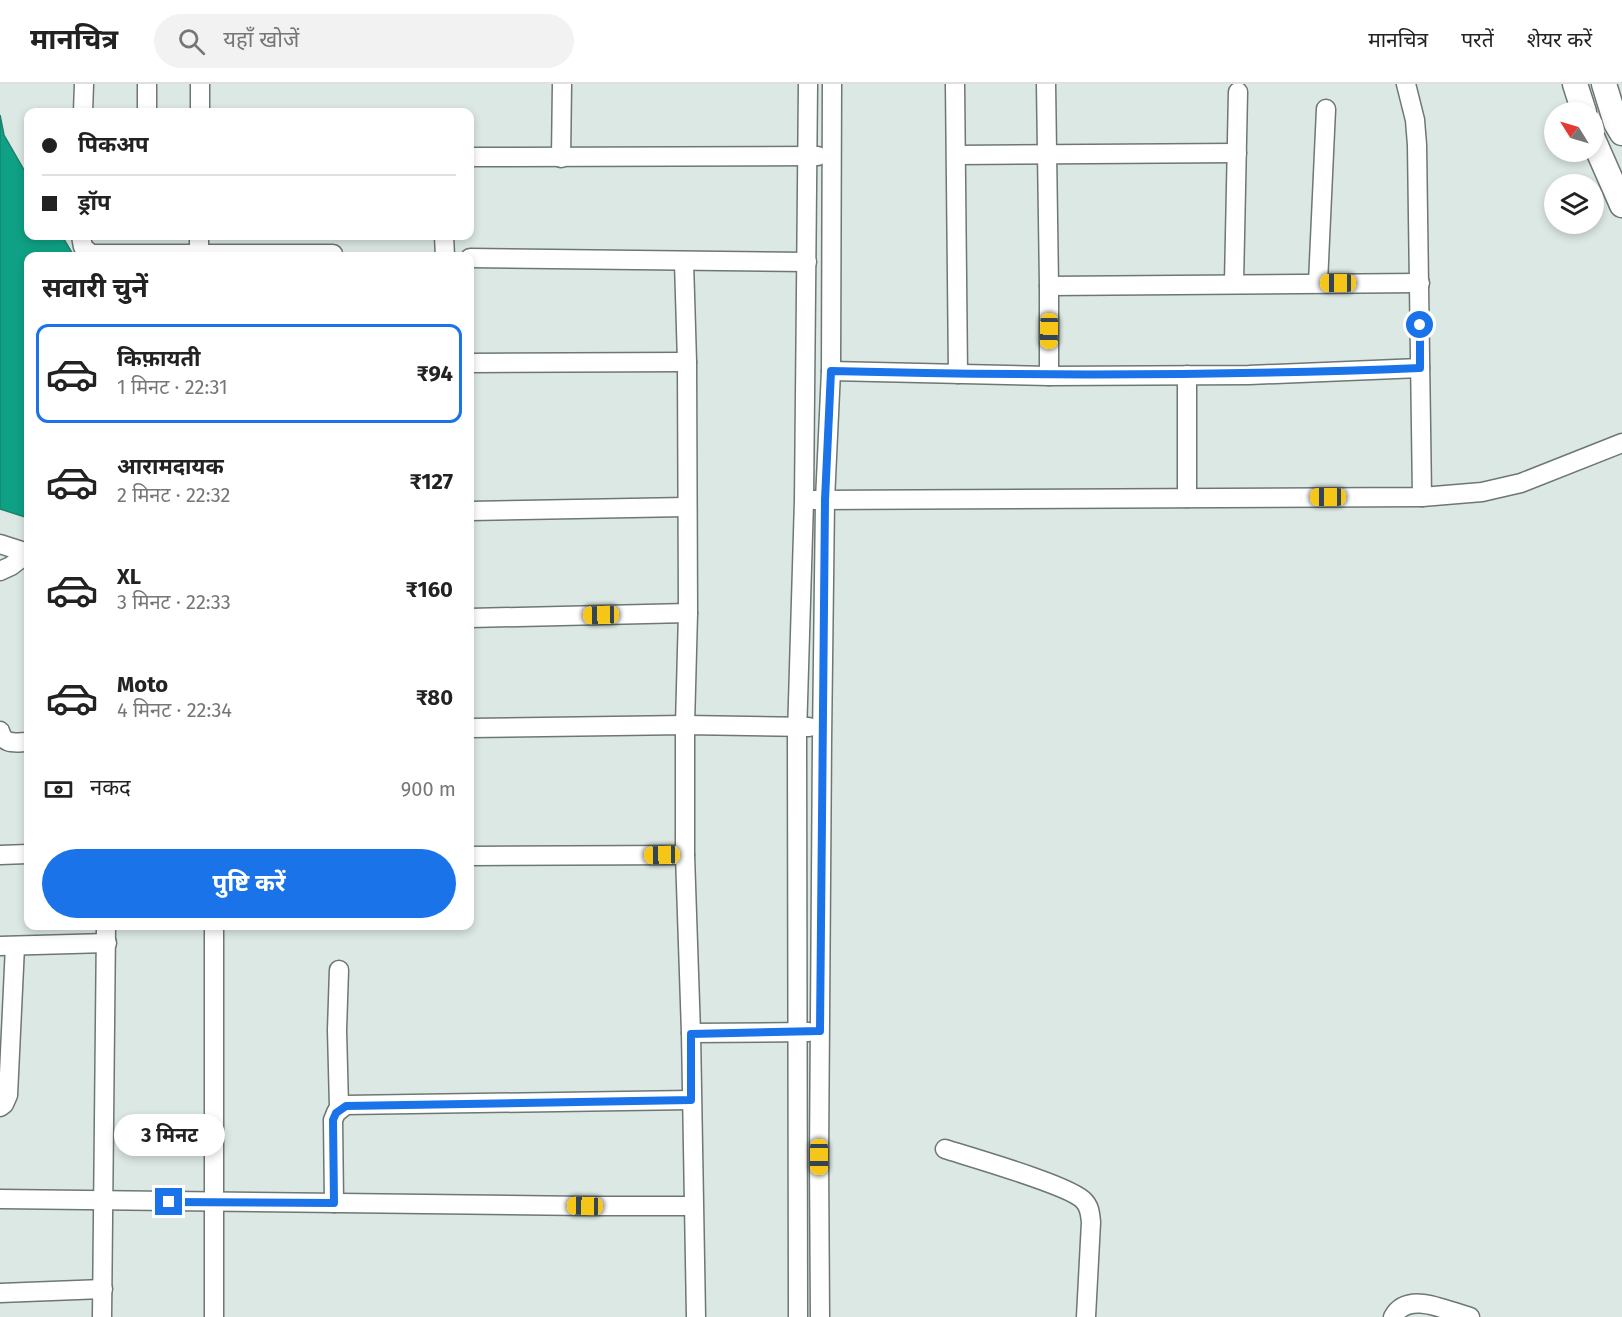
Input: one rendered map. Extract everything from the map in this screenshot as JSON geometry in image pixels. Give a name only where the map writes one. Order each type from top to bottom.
[{"type":"street","points":[[83,108],[84,84]]},
{"type":"street","points":[[147,84],[147,108]]},
{"type":"street","points":[[200,84],[200,108]]},
{"type":"street","points":[[561,158],[562,84]]},
{"type":"street","points":[[798,1317],[797,726],[804,500],[808,84]]},
{"type":"street","points":[[820,1317],[819,1157],[825,500],[831,371],[832,84]]},
{"type":"street","points":[[956,84],[958,374]]},
{"type":"street","points":[[1046,84],[1049,376]]},
{"type":"street","points":[[1406,84],[1415,120],[1417,145],[1422,497]]},
{"type":"street","points":[[1575,84],[1581,102]]},
{"type":"street","points":[[1604,84],[1616,123],[1622,133]]},
{"type":"street","points":[[1234,284],[1238,92]]},
{"type":"street","points":[[1318,283],[1326,109]]},
{"type":"street","points":[[957,155],[1237,153]]},
{"type":"street","points":[[474,158],[832,156]]},
{"type":"street","points":[[1604,162],[1621,198]]},
{"type":"street","points":[[474,258],[807,262]]},
{"type":"street","points":[[684,262],[687,363],[688,613],[685,855],[696,1317]]},
{"type":"street","points":[[1049,286],[1419,283]]},
{"type":"street","points":[[474,363],[687,363]]},
{"type":"street","points":[[831,371],[1049,376],[1249,375],[1420,368]]},
{"type":"street","points":[[1187,375],[1187,498]]},
{"type":"street","points":[[804,500],[1422,497],[1482,492],[1521,483],[1622,443]]},
{"type":"street","points":[[474,512],[686,507]]},
{"type":"street","points":[[0,544],[24,552]]},
{"type":"street","points":[[0,571],[24,556]]},
{"type":"street","points":[[474,618],[688,613]]},
{"type":"street","points":[[474,728],[823,727]]},
{"type":"street","points":[[0,731],[2,738],[7,742],[24,742]]},
{"type":"street","points":[[0,855],[24,854]]},
{"type":"street","points":[[474,856],[685,855]]},
{"type":"street","points":[[214,930],[214,1317]]},
{"type":"street","points":[[0,1107],[8,1095],[7,946],[106,934],[102,1317]]},
{"type":"street","points":[[334,1203],[333,1130],[339,1107],[337,1030],[339,970]]},
{"type":"street","points":[[691,1034],[820,1031]]},
{"type":"street","points":[[336,1113],[346,1106],[691,1100]]},
{"type":"street","points":[[945,1149],[1058,1186],[1084,1199],[1092,1222],[1086,1317]]},
{"type":"street","points":[[0,1198],[693,1206]]},
{"type":"street","points":[[0,1293],[103,1289]]},
{"type":"street","points":[[1393,1317],[1397,1310],[1406,1304],[1416,1303],[1470,1317]]},
{"type":"shaded area","points":[[0,115],[4,135],[24,170],[24,240],[64,240],[72,252],[24,252],[24,517],[0,509]]},
{"type":"route","points":[[169,1202],[334,1203],[333,1120],[336,1113],[346,1106],[691,1100],[691,1034],[820,1031],[825,500],[831,371],[1049,376],[1228,375],[1420,368],[1420,325]]}]
